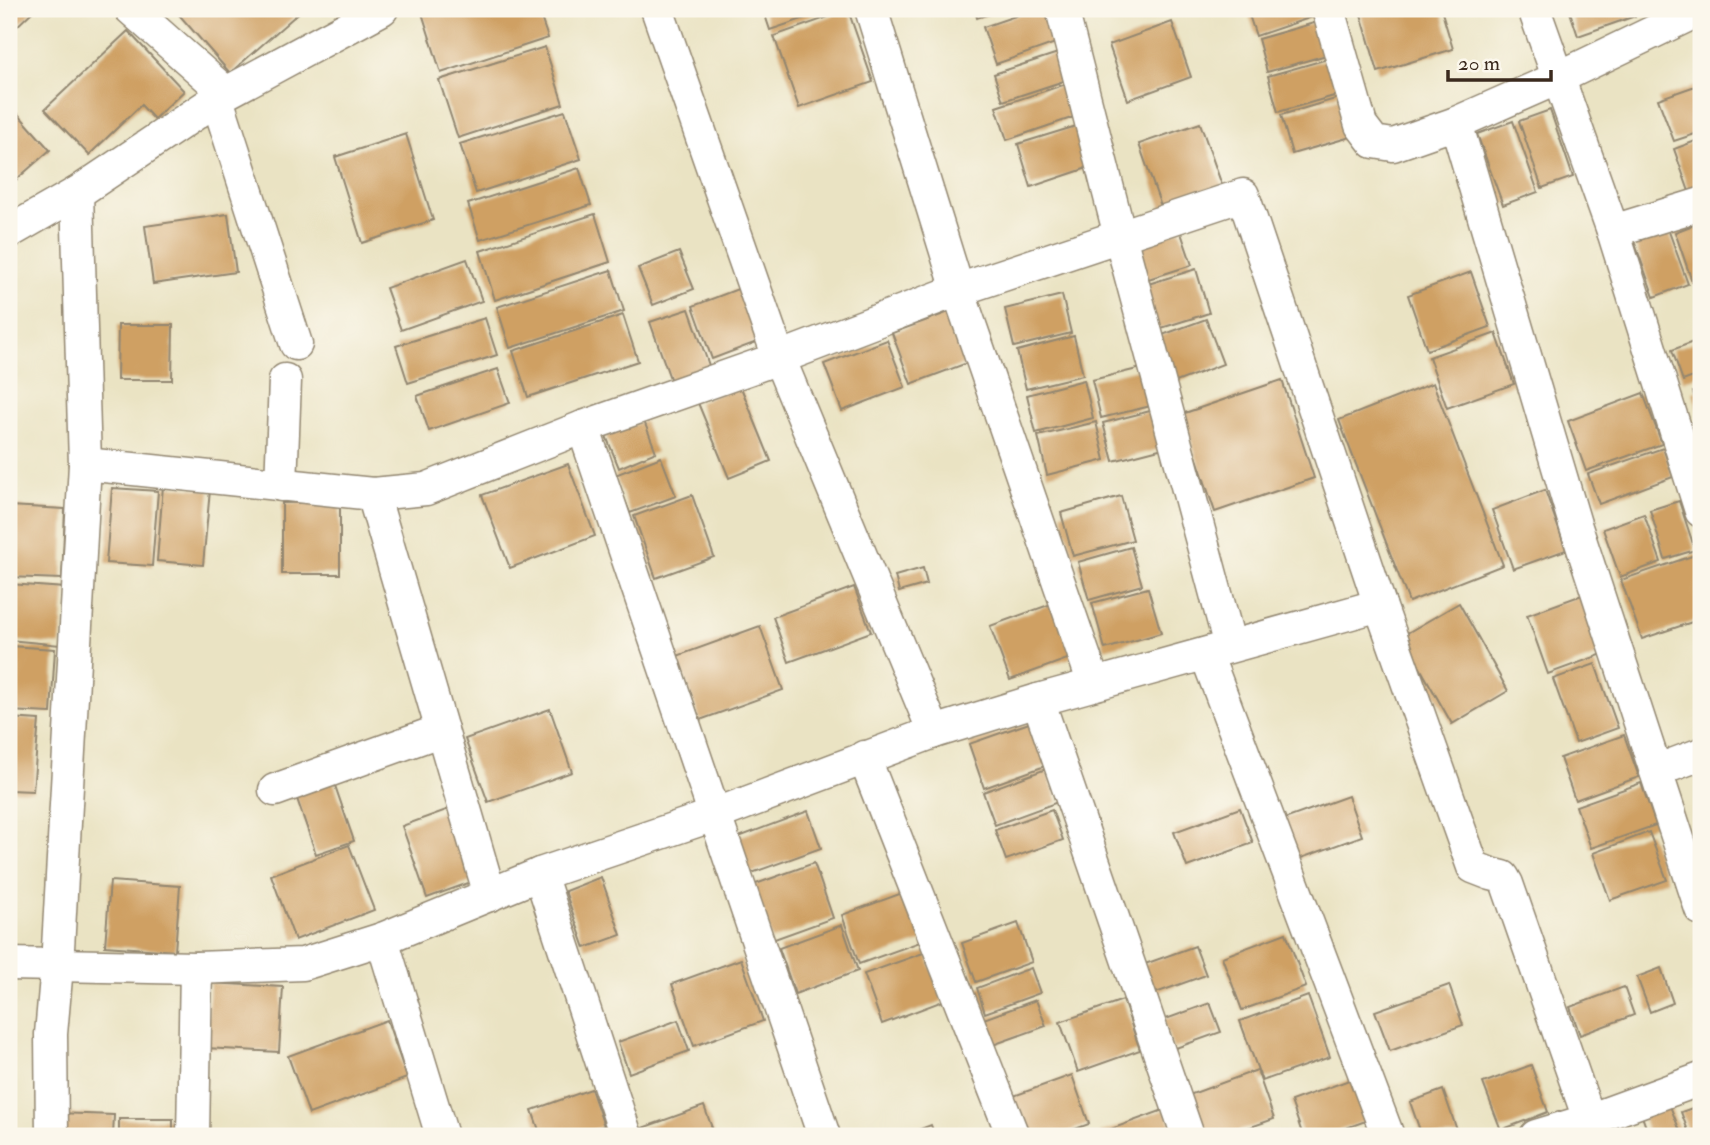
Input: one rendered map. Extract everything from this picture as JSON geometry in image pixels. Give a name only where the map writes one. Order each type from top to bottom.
[{"type":"street","points":[[131,9],[222,96],[296,344]]},
{"type":"street","points":[[9,232],[77,193],[222,96],[382,9]]},
{"type":"street","points":[[657,9],[779,358],[934,732]]},
{"type":"street","points":[[871,9],[958,290],[1094,684]]},
{"type":"street","points":[[1062,9],[1120,236],[1218,650],[1388,1136]]},
{"type":"street","points":[[1328,9],[1361,125],[1374,142],[1393,145],[1456,123],[1558,78],[1701,9]]},
{"type":"street","points":[[1534,9],[1613,231],[1701,511]]},
{"type":"street","points":[[1456,123],[1575,524],[1701,909]]},
{"type":"street","points":[[52,1136],[51,1034],[85,464],[77,193]]},
{"type":"street","points":[[85,464],[373,494],[426,489],[583,427],[779,358],[958,290],[1243,195],[1380,605],[1473,867],[1503,877],[1507,884],[1592,1128]]},
{"type":"street","points":[[1613,231],[1701,204]]},
{"type":"street","points":[[281,485],[285,380]]},
{"type":"street","points":[[583,427],[824,1136]]},
{"type":"street","points":[[373,494],[490,895]]},
{"type":"street","points":[[9,964],[196,968],[303,964],[383,939],[540,874],[714,815],[934,732],[1094,684],[1380,605]]},
{"type":"street","points":[[1038,700],[1188,1136]]},
{"type":"street","points":[[275,790],[442,730]]},
{"type":"street","points":[[1656,771],[1701,754]]},
{"type":"street","points":[[864,757],[1013,1136]]},
{"type":"street","points":[[540,874],[626,1136]]},
{"type":"street","points":[[383,939],[442,1136]]},
{"type":"street","points":[[193,1136],[196,968]]},
{"type":"street","points":[[1536,1136],[1592,1128],[1701,1079]]},
{"type":"building","points":[[9,9],[35,9],[9,34]]},
{"type":"building","points":[[174,9],[303,9],[230,73]]},
{"type":"building","points":[[437,9],[538,9],[548,38],[441,73],[422,13]]},
{"type":"building","points":[[763,9],[832,9],[770,30]]},
{"type":"building","points":[[975,9],[1005,9],[977,18]]},
{"type":"building","points":[[1036,9],[1057,9],[1067,39],[996,64],[983,27]]},
{"type":"building","points":[[1247,9],[1316,9],[1318,15],[1256,36]]},
{"type":"building","points":[[1441,9],[1453,49],[1378,72],[1360,11]]},
{"type":"building","points":[[1569,9],[1633,9],[1635,16],[1578,36]]},
{"type":"building","points":[[848,10],[873,82],[799,108],[774,36]]},
{"type":"building","points":[[1321,21],[1330,54],[1267,72],[1258,39]]},
{"type":"building","points":[[1172,22],[1191,77],[1128,100],[1109,45]]},
{"type":"building","points":[[128,31],[184,91],[154,119],[141,105],[89,155],[45,109]]},
{"type":"building","points":[[545,47],[563,104],[458,138],[439,80]]},
{"type":"building","points":[[1067,50],[1076,77],[1003,101],[994,74]]},
{"type":"building","points":[[1331,58],[1341,94],[1278,112],[1268,76]]},
{"type":"building","points":[[1072,82],[1083,114],[1007,140],[996,107]]},
{"type":"building","points":[[1701,84],[1701,132],[1674,141],[1658,99]]},
{"type":"building","points":[[1342,97],[1354,136],[1292,154],[1281,115]]},
{"type":"building","points":[[9,104],[50,150],[9,186]]},
{"type":"building","points":[[1550,110],[1573,177],[1542,188],[1519,121]]},
{"type":"building","points":[[565,111],[581,159],[476,193],[460,144]]},
{"type":"building","points":[[1513,121],[1538,192],[1503,205],[1477,134]]},
{"type":"building","points":[[1086,123],[1099,164],[1031,187],[1018,144]]},
{"type":"building","points":[[1200,123],[1224,191],[1163,212],[1139,144]]},
{"type":"building","points":[[406,134],[433,220],[362,243],[335,157]]},
{"type":"building","points":[[1701,139],[1701,193],[1691,197],[1674,149]]},
{"type":"building","points":[[579,168],[591,205],[480,240],[468,204]]},
{"type":"building","points":[[228,214],[236,272],[153,284],[145,226]]},
{"type":"building","points":[[595,214],[610,262],[495,300],[480,251]]},
{"type":"building","points":[[1701,222],[1701,282],[1693,284],[1675,232]]},
{"type":"building","points":[[1667,226],[1688,284],[1654,297],[1633,238]]},
{"type":"building","points":[[1180,230],[1192,265],[1139,282],[1128,248]]},
{"type":"building","points":[[679,252],[694,289],[653,305],[638,268]]},
{"type":"building","points":[[467,259],[482,301],[401,330],[386,288]]},
{"type":"building","points":[[1196,269],[1209,313],[1155,330],[1142,286]]},
{"type":"building","points":[[611,270],[624,311],[510,348],[497,307]]},
{"type":"building","points":[[1471,272],[1490,327],[1427,350],[1408,295]]},
{"type":"building","points":[[743,287],[762,340],[712,359],[693,306]]},
{"type":"building","points":[[1062,295],[1071,333],[1014,347],[1005,309]]},
{"type":"building","points":[[960,308],[978,359],[911,384],[892,333]]},
{"type":"building","points":[[689,309],[711,371],[672,384],[650,322]]},
{"type":"building","points":[[623,315],[638,361],[528,397],[513,351]]},
{"type":"building","points":[[485,318],[497,355],[408,383],[396,346]]},
{"type":"building","points":[[1206,319],[1223,364],[1171,384],[1154,338]]},
{"type":"building","points":[[118,325],[173,325],[172,380],[117,380]]},
{"type":"building","points":[[1496,333],[1514,384],[1447,408],[1429,357]]},
{"type":"building","points":[[1074,336],[1083,375],[1026,389],[1017,351]]},
{"type":"building","points":[[1701,339],[1701,374],[1683,381],[1672,350]]},
{"type":"building","points":[[887,340],[905,387],[842,411],[824,364]]},
{"type":"building","points":[[1150,366],[1159,404],[1101,418],[1092,380]]},
{"type":"building","points":[[498,369],[510,403],[429,431],[417,396]]},
{"type":"building","points":[[1084,380],[1093,418],[1036,433],[1027,395]]},
{"type":"building","points":[[1282,380],[1314,478],[1215,512],[1182,414]]},
{"type":"building","points":[[1433,383],[1503,565],[1409,602],[1339,420]]},
{"type":"building","points":[[740,385],[771,461],[729,478],[698,403]]},
{"type":"building","points":[[1701,389],[1701,418],[1693,392]]},
{"type":"building","points":[[1643,393],[1662,444],[1586,471],[1568,421]]},
{"type":"building","points":[[1162,408],[1171,446],[1113,461],[1103,423]]},
{"type":"building","points":[[644,421],[656,452],[619,468],[606,436]]},
{"type":"building","points":[[1096,422],[1105,460],[1047,475],[1038,436]]},
{"type":"building","points":[[1663,448],[1673,477],[1599,504],[1588,474]]},
{"type":"building","points":[[661,457],[676,496],[630,513],[615,475]]},
{"type":"building","points":[[568,464],[595,536],[510,568],[482,495]]},
{"type":"building","points":[[163,486],[210,490],[203,565],[157,561]]},
{"type":"building","points":[[112,488],[158,491],[152,566],[106,563]]},
{"type":"building","points":[[1545,490],[1566,550],[1513,569],[1492,510]]},
{"type":"building","points":[[692,495],[714,557],[656,578],[634,516]]},
{"type":"building","points":[[1121,496],[1133,540],[1073,556],[1061,513]]},
{"type":"building","points":[[1679,501],[1695,550],[1665,559],[1650,510]]},
{"type":"building","points":[[340,502],[340,574],[282,574],[282,503]]},
{"type":"building","points":[[9,506],[65,509],[62,579],[9,577]]},
{"type":"building","points":[[1644,514],[1661,562],[1620,577],[1603,529]]},
{"type":"building","points":[[1131,547],[1142,585],[1089,600],[1078,562]]},
{"type":"building","points":[[1698,554],[1701,563],[1701,619],[1642,639],[1621,580]]},
{"type":"building","points":[[923,568],[927,584],[899,592],[895,576]]},
{"type":"building","points":[[9,584],[65,588],[60,645],[9,640]]},
{"type":"building","points":[[854,587],[871,632],[789,662],[773,617]]},
{"type":"building","points":[[1148,588],[1161,633],[1105,649],[1092,603]]},
{"type":"building","points":[[1582,595],[1603,654],[1548,674],[1527,615]]},
{"type":"building","points":[[1054,603],[1073,657],[1010,680],[990,626]]},
{"type":"building","points":[[1459,603],[1508,691],[1452,724],[1402,636]]},
{"type":"building","points":[[760,626],[783,690],[700,720],[677,656]]},
{"type":"building","points":[[9,646],[55,649],[51,713],[9,711]]},
{"type":"building","points":[[1595,664],[1618,728],[1576,743],[1553,679]]},
{"type":"building","points":[[550,709],[572,772],[488,802],[465,739]]},
{"type":"building","points":[[9,718],[39,720],[33,791],[9,790]]},
{"type":"building","points":[[1032,722],[1048,765],[984,788],[969,744]]},
{"type":"building","points":[[1624,735],[1639,777],[1575,800],[1560,758]]},
{"type":"building","points":[[1046,769],[1058,802],[995,825],[983,792]]},
{"type":"building","points":[[331,774],[354,841],[316,854],[293,787]]},
{"type":"building","points":[[1641,783],[1656,825],[1591,848],[1576,806]]},
{"type":"building","points":[[1348,796],[1362,836],[1293,861],[1279,821]]},
{"type":"building","points":[[1240,808],[1253,843],[1187,867],[1174,832]]},
{"type":"building","points":[[449,809],[474,881],[427,898],[402,826]]},
{"type":"building","points":[[1052,810],[1063,840],[1006,860],[995,830]]},
{"type":"building","points":[[808,811],[821,848],[749,874],[736,838]]},
{"type":"building","points":[[1649,832],[1667,880],[1610,900],[1593,853]]},
{"type":"building","points":[[349,845],[374,910],[295,940],[271,875]]},
{"type":"building","points":[[814,863],[833,918],[772,940],[753,885]]},
{"type":"building","points":[[601,877],[621,935],[585,948],[565,891]]},
{"type":"building","points":[[110,881],[180,886],[175,951],[105,946]]},
{"type":"building","points":[[905,892],[923,941],[859,964],[842,915]]},
{"type":"building","points":[[1018,923],[1032,962],[976,982],[962,943]]},
{"type":"building","points":[[842,925],[858,971],[795,994],[779,948]]},
{"type":"building","points":[[1286,933],[1306,987],[1242,1010],[1222,957]]},
{"type":"building","points":[[1195,946],[1206,975],[1153,994],[1142,965]]},
{"type":"building","points":[[926,952],[943,1001],[882,1024],[864,974]]},
{"type":"building","points":[[741,959],[763,1021],[694,1046],[672,984]]},
{"type":"building","points":[[1031,968],[1040,993],[985,1013],[977,988]]},
{"type":"building","points":[[1661,968],[1673,1003],[1650,1012],[1637,977]]},
{"type":"building","points":[[210,983],[283,987],[279,1052],[206,1048]]},
{"type":"building","points":[[1449,985],[1463,1025],[1390,1051],[1375,1011]]},
{"type":"building","points":[[1624,987],[1634,1015],[1580,1035],[1570,1007]]},
{"type":"building","points":[[1308,996],[1330,1057],[1262,1081],[1240,1021]]},
{"type":"building","points":[[1036,1000],[1046,1026],[987,1047],[978,1021]]},
{"type":"building","points":[[1123,1000],[1140,1050],[1078,1072],[1060,1022]]},
{"type":"building","points":[[1210,1003],[1221,1032],[1173,1049],[1163,1020]]},
{"type":"building","points":[[387,1020],[407,1078],[309,1114],[288,1056]]},
{"type":"building","points":[[678,1020],[689,1051],[629,1073],[618,1042]]},
{"type":"building","points":[[1531,1065],[1548,1112],[1501,1130],[1483,1083]]},
{"type":"building","points":[[1257,1070],[1274,1119],[1225,1136],[1204,1136],[1189,1095]]},
{"type":"building","points":[[1072,1075],[1089,1124],[1056,1136],[1022,1136],[1008,1098]]},
{"type":"building","points":[[1363,1075],[1377,1117],[1324,1136],[1303,1136],[1291,1101]]},
{"type":"building","points":[[591,1089],[604,1126],[575,1136],[541,1136],[532,1110]]},
{"type":"building","points":[[1443,1090],[1459,1136],[1422,1136],[1410,1102]]},
{"type":"building","points":[[1701,1105],[1701,1136],[1690,1136],[1681,1112]]},
{"type":"building","points":[[704,1106],[715,1136],[645,1136],[642,1128]]},
{"type":"building","points":[[1670,1106],[1682,1136],[1649,1136],[1642,1116]]},
{"type":"building","points":[[1166,1109],[1175,1136],[1101,1136],[1100,1133]]},
{"type":"building","points":[[56,1113],[114,1115],[113,1136],[55,1136]]},
{"type":"building","points":[[119,1119],[173,1119],[173,1136],[119,1136]]},
{"type":"building","points":[[931,1125],[935,1136],[911,1136],[910,1133]]}]
